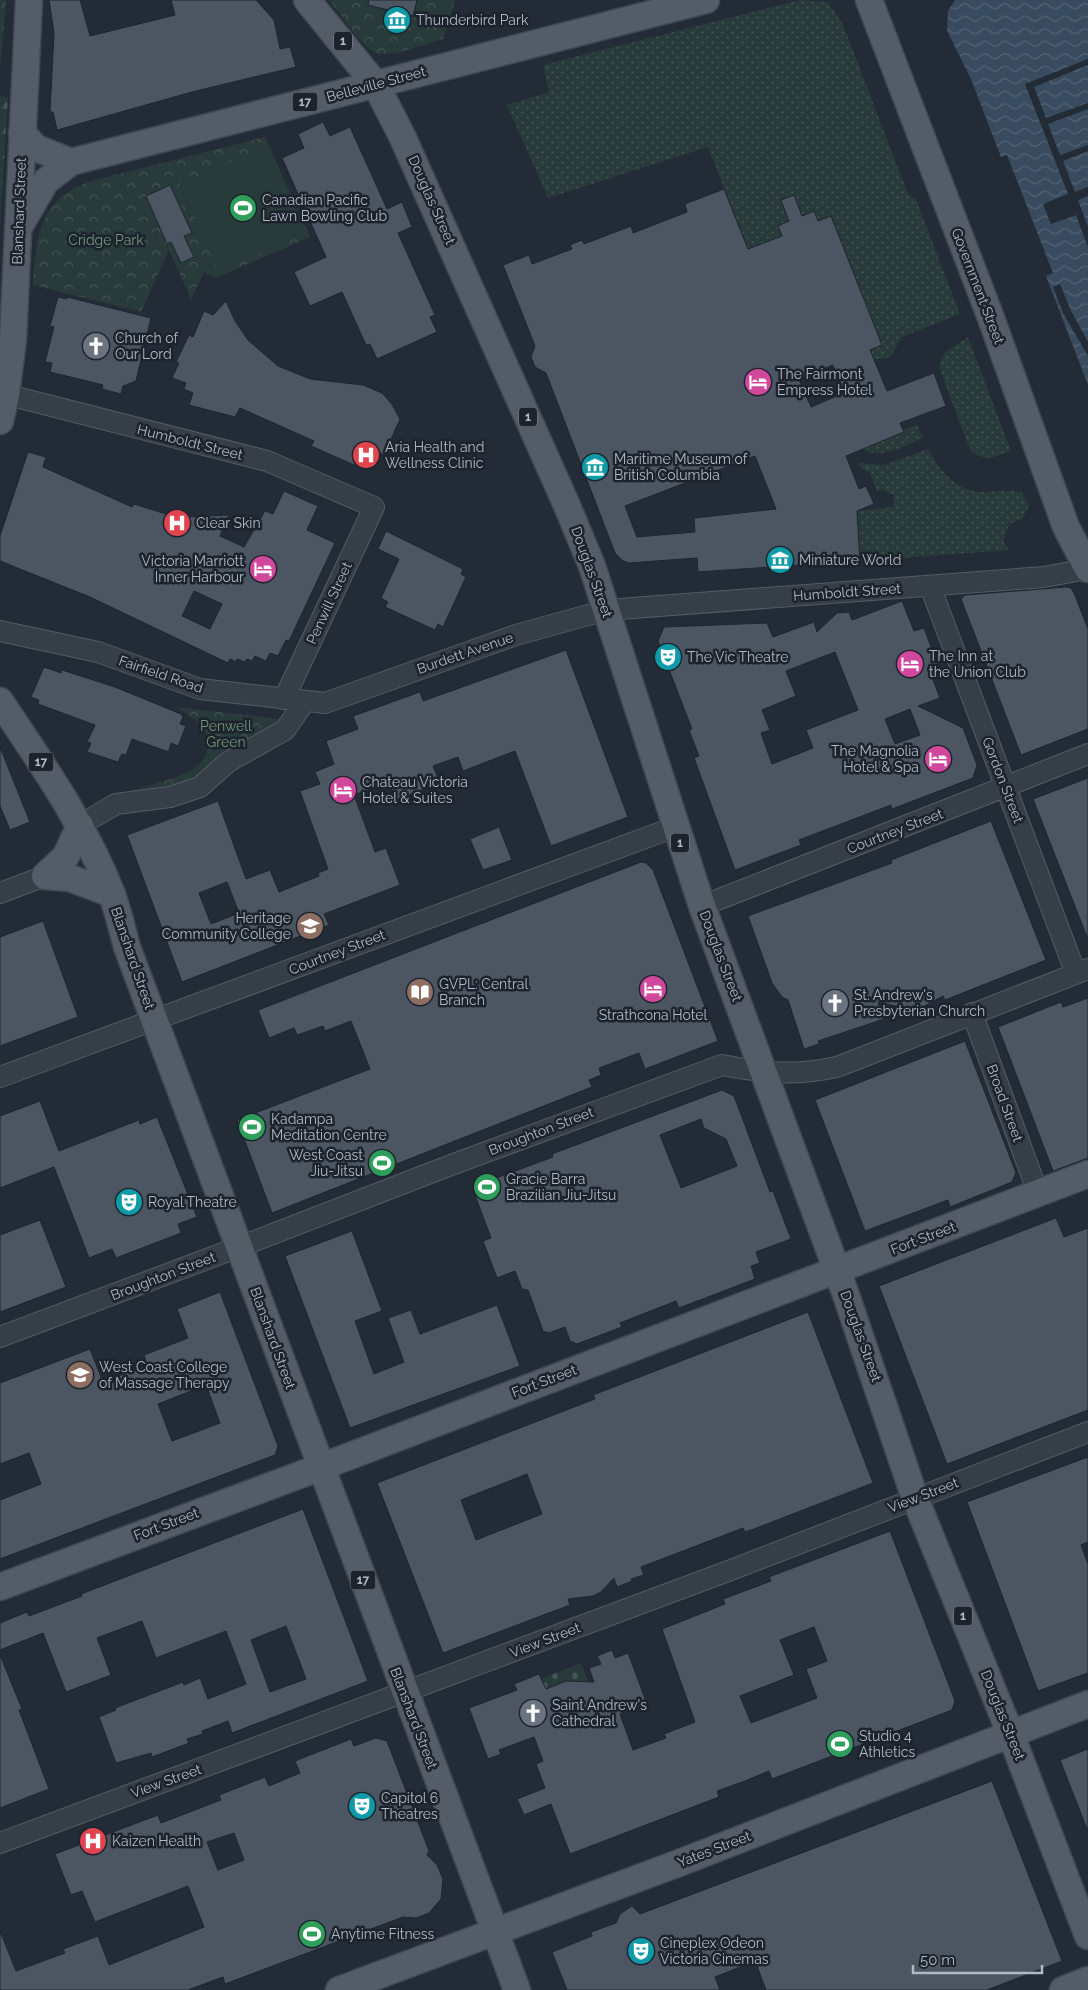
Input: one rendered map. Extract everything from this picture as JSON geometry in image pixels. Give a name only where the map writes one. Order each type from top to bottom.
[{"type":"main road","name":"Blanshard Street","points":[[0,422],[13,339],[29,0]]},
{"type":"main road","name":"Douglas Street","points":[[308,0],[376,84],[416,162],[568,508],[606,610],[702,906],[837,1271],[915,1498],[1011,1735],[1088,1936]]},
{"type":"main road","name":"Belleville Street","points":[[19,227],[46,181],[71,162],[706,0]]},
{"type":"main road","points":[[856,0],[875,7]]},
{"type":"main road","name":"Government Street","points":[[875,7],[991,318],[1066,527],[1088,570]]},
{"type":"main road","points":[[22,133],[36,148],[71,162]]},
{"type":"main road","name":"Blanshard Street","points":[[0,701],[46,768],[80,825],[112,894],[128,948],[517,1990]]},
{"type":"main road","points":[[45,876],[66,856],[80,825]]},
{"type":"main road","points":[[45,876],[70,878],[112,894]]},
{"type":"main road","name":"Fort Street","points":[[0,1586],[321,1468],[1088,1174]]},
{"type":"main road","name":"Yates Street","points":[[339,1990],[680,1863],[1088,1704]]},
{"type":"main road","points":[[1063,1990],[1088,1980]]},
{"type":"street","name":"Humboldt Street","points":[[3,394],[268,461],[374,507]]},
{"type":"street","name":"Penwill Street","points":[[284,699],[374,507]]},
{"type":"street","name":"Humboldt Street","points":[[606,610],[1044,577],[1088,570]]},
{"type":"street","name":"Gordon Street","points":[[930,586],[1006,787],[1082,971]]},
{"type":"street","name":"Burdett Avenue","points":[[325,702],[516,634],[606,610]]},
{"type":"street","name":"Fairfield Road","points":[[0,631],[98,652],[200,689],[325,702]]},
{"type":"street","points":[[80,825],[116,804],[170,797],[200,787],[228,762],[285,730],[305,701]]},
{"type":"street","name":"Courtney Street","points":[[702,906],[1088,754]]},
{"type":"street","name":"Courtney Street","points":[[0,1077],[675,827]]},
{"type":"street","points":[[0,893],[45,876]]},
{"type":"street","name":"Broughton Street","points":[[0,1337],[239,1248],[451,1165],[722,1065],[765,1073],[808,1074],[837,1067],[1082,971]]},
{"type":"street","name":"Broad Street","points":[[972,1013],[1038,1193]]},
{"type":"street","name":"View Street","points":[[0,1842],[405,1692],[1088,1432]]},
{"type":"green space","points":[[0,0],[6,0],[0,71]]},
{"type":"green space","name":"Thunderbird Park","points":[[329,0],[455,0],[443,39],[398,52],[381,54],[375,53],[364,44]]},
{"type":"green space","points":[[800,0],[827,2],[842,22],[908,194],[916,199],[960,314],[902,337],[890,357],[873,360],[870,350],[882,345],[831,216],[818,221],[802,216],[794,195],[781,200],[789,221],[778,226],[782,236],[748,249],[708,147],[548,198],[507,105],[549,92],[543,65]]},
{"type":"green space","points":[[0,96],[8,97],[0,226]]},
{"type":"green space","name":"Cridge Park","points":[[265,137],[310,237],[216,278],[204,272],[191,299],[169,250],[141,312],[33,285],[36,250],[44,220],[52,207],[63,196],[77,187],[95,180]]},
{"type":"green space","name":"Canadian Pacific Lawn Bowling Club","points":[[268,145],[306,232],[218,271],[180,184]]},
{"type":"green space","points":[[968,337],[1011,451],[995,457],[985,458],[970,450],[939,367],[944,353]]},
{"type":"green space","points":[[917,425],[923,438],[899,448],[883,453],[875,453],[859,447]]},
{"type":"green space","points":[[928,449],[945,473],[952,480],[967,489],[987,492],[1009,490],[1022,492],[1029,506],[1022,519],[1009,524],[1003,541],[1009,550],[860,561],[857,511],[893,507],[894,495],[883,490],[877,491],[870,473],[862,469],[858,463],[884,465]]},
{"type":"green space","name":"Penwell Green","points":[[176,707],[285,721],[198,776],[179,784],[139,790],[180,776],[199,764],[205,757],[208,739],[203,727]]},
{"type":"green space","points":[[581,1663],[588,1681],[566,1681],[545,1689],[541,1679]]},
{"type":"water","points":[[955,0],[1088,0],[1088,385],[1046,276],[1053,273],[1007,155],[1001,157],[971,79],[947,31],[948,11]]},
{"type":"pier","points":[[1088,59],[1088,65],[1034,87],[1046,118],[1088,103],[1088,109],[1048,124],[1060,155],[1088,145],[1088,151],[1063,161],[1075,192],[1088,187],[1088,196],[1078,200],[1088,227],[1088,247],[1076,215],[1051,224],[1043,204],[1068,194],[1025,84]]},
{"type":"pier","points":[[1060,284],[1071,311],[1088,342],[1088,356],[1063,313],[1053,287]]},
{"type":"building","points":[[49,0],[80,0],[90,36],[175,15],[171,0],[256,0],[274,20],[280,49],[290,47],[296,67],[192,92],[57,130],[53,112],[50,112],[54,33]]},
{"type":"building","points":[[369,0],[417,0],[413,16],[368,5]]},
{"type":"building","points":[[323,122],[330,136],[350,127],[387,209],[402,202],[412,227],[398,233],[435,315],[430,317],[437,332],[377,359],[370,344],[366,345],[342,292],[310,306],[294,272],[326,257],[282,158],[304,148],[298,134]]},
{"type":"building","points":[[170,185],[192,233],[184,236],[194,257],[181,263],[171,242],[167,244],[146,196]]},
{"type":"building","points":[[724,189],[748,249],[782,236],[778,226],[789,221],[781,200],[794,195],[802,216],[814,211],[818,221],[831,216],[882,345],[870,350],[887,391],[934,373],[946,406],[900,423],[904,432],[846,456],[859,489],[866,486],[874,504],[857,511],[860,561],[698,572],[697,558],[629,563],[623,561],[615,553],[546,373],[535,367],[531,357],[535,346],[503,265],[529,255],[532,264],[572,249],[570,245],[582,240],[584,244],[631,226],[633,233],[687,212],[685,204]],"holes":[[[833,365],[844,393],[811,407],[799,379]],[[755,456],[776,509],[694,518],[695,532],[637,537],[625,506]]]},
{"type":"building","name":"Church of Our Lord","points":[[58,297],[67,299],[67,297],[151,318],[136,381],[123,386],[121,394],[102,389],[103,385],[50,372],[52,363],[45,362],[54,327],[50,326]]},
{"type":"building","points":[[226,301],[235,321],[248,340],[278,366],[310,379],[363,385],[382,393],[391,403],[400,419],[384,455],[380,453],[373,467],[362,465],[361,468],[311,446],[314,441],[240,408],[235,417],[189,405],[193,393],[184,389],[186,383],[172,378],[179,363],[176,362],[189,335],[193,337],[204,311],[213,315]]},
{"type":"building","points":[[28,452],[46,457],[43,467],[132,507],[134,504],[166,514],[187,517],[229,515],[220,536],[244,547],[265,511],[273,514],[284,491],[318,506],[307,530],[335,543],[289,641],[286,640],[278,656],[270,653],[266,661],[255,656],[252,661],[247,659],[245,662],[237,659],[236,662],[230,659],[228,663],[90,597],[0,561],[0,536]],"holes":[[[194,591],[222,604],[210,629],[182,616]]]},
{"type":"building","points":[[386,531],[463,569],[461,574],[466,577],[443,627],[438,624],[435,630],[385,607],[388,602],[381,598],[399,559],[378,549]]},
{"type":"building","points":[[1071,588],[1074,593],[1088,629],[1088,729],[1021,755],[961,599],[965,595]]},
{"type":"building","points":[[902,601],[914,631],[924,628],[939,668],[930,672],[940,698],[918,706],[963,728],[977,765],[973,778],[892,809],[891,805],[799,840],[801,845],[735,870],[694,758],[699,756],[689,730],[692,729],[658,641],[664,627],[767,623],[773,637],[814,622],[817,632],[837,613],[849,612],[852,620]],"holes":[[[835,652],[858,710],[806,730],[813,748],[772,764],[761,733],[770,730],[762,710],[796,696],[786,671]],[[910,709],[920,735],[895,744],[885,719]]]},
{"type":"building","points":[[566,650],[628,817],[551,846],[515,751],[463,771],[458,757],[433,766],[440,783],[396,800],[389,782],[354,795],[375,852],[386,848],[400,885],[324,914],[329,925],[182,982],[127,835],[218,801],[246,879],[270,870],[279,892],[319,876],[318,873],[328,869],[300,791],[320,784],[315,772],[334,764],[326,741],[358,729],[353,716],[420,692],[423,701]],"holes":[[[227,882],[239,913],[211,924],[199,893]]]},
{"type":"building","points":[[44,667],[61,673],[62,670],[115,687],[181,714],[183,717],[180,724],[186,726],[178,746],[171,743],[169,751],[166,751],[132,739],[126,755],[122,754],[118,762],[87,752],[91,743],[87,742],[95,725],[38,704],[39,700],[31,697]]},
{"type":"building","points":[[0,747],[30,822],[10,830],[0,806]]},
{"type":"building","points":[[1088,778],[1088,937],[1087,937],[1033,799]]},
{"type":"building","points":[[991,821],[1046,960],[945,1000],[943,996],[923,1007],[913,1010],[878,1002],[884,1019],[818,1041],[819,1044],[804,1049],[788,1000],[782,997],[772,983],[748,916],[892,863],[891,860]]},
{"type":"building","points":[[499,827],[512,860],[483,870],[470,839]]},
{"type":"building","points":[[641,862],[646,863],[653,870],[718,1041],[645,1069],[639,1053],[599,1068],[601,1075],[589,1080],[592,1087],[272,1213],[237,1120],[370,1069],[351,1021],[325,1031],[323,1026],[297,1035],[294,1028],[269,1038],[258,1010]]},
{"type":"building","points":[[43,921],[78,1017],[0,1046],[0,937]]},
{"type":"building","points":[[1088,998],[1088,1158],[1053,1171],[998,1027],[1061,1002],[1063,1007]]},
{"type":"building","points":[[965,1041],[1016,1173],[1012,1182],[950,1207],[948,1200],[865,1231],[815,1100]]},
{"type":"building","points":[[722,1090],[734,1096],[770,1192],[773,1191],[791,1239],[756,1252],[760,1263],[751,1266],[755,1279],[679,1308],[676,1301],[620,1323],[622,1327],[577,1344],[570,1341],[565,1327],[549,1333],[543,1331],[528,1290],[522,1289],[515,1271],[497,1278],[483,1241],[491,1238],[472,1187],[553,1157],[552,1154]],"holes":[[[701,1119],[704,1128],[726,1139],[737,1166],[681,1188],[660,1135]]]},
{"type":"building","points":[[40,1101],[59,1151],[139,1120],[140,1124],[157,1117],[197,1217],[178,1224],[181,1233],[116,1258],[112,1249],[89,1258],[54,1167],[0,1188],[0,1116]]},
{"type":"building","points":[[1056,1218],[1064,1237],[1088,1228],[1088,1410],[947,1464],[879,1286]]},
{"type":"building","points":[[40,1220],[66,1287],[0,1312],[0,1235]]},
{"type":"building","points":[[352,1231],[382,1311],[355,1321],[374,1374],[404,1362],[388,1318],[411,1310],[420,1334],[497,1305],[520,1366],[350,1428],[285,1256]]},
{"type":"building","points":[[220,1292],[278,1446],[275,1455],[0,1559],[0,1500],[41,1484],[29,1453],[0,1464],[0,1383],[90,1349],[103,1382],[147,1365],[144,1355],[188,1338],[177,1309]],"holes":[[[206,1385],[220,1423],[172,1441],[158,1404]]]},
{"type":"building","points":[[808,1312],[873,1483],[754,1529],[745,1532],[743,1528],[641,1567],[644,1575],[631,1579],[632,1581],[617,1587],[614,1578],[601,1592],[593,1596],[568,1599],[570,1605],[443,1653],[377,1483],[595,1399],[593,1395]],"holes":[[[527,1474],[542,1514],[476,1540],[461,1500]]]},
{"type":"building","points":[[1088,1457],[1088,1542],[1081,1545],[1088,1564],[1088,1673],[1038,1691],[967,1502]]},
{"type":"building","points":[[303,1509],[368,1681],[232,1733],[228,1721],[202,1731],[203,1734],[187,1739],[189,1743],[152,1757],[151,1753],[116,1763],[99,1717],[116,1710],[115,1708],[183,1682],[184,1685],[200,1678],[208,1699],[246,1684],[226,1631],[156,1658],[142,1621],[97,1638],[111,1675],[66,1692],[43,1633],[0,1650],[0,1623],[27,1612],[29,1616],[82,1596],[81,1594]],"holes":[[[286,1626],[306,1679],[270,1692],[251,1640]]]},
{"type":"building","points":[[890,1531],[955,1701],[952,1710],[772,1779],[769,1771],[717,1791],[719,1797],[570,1854],[551,1804],[524,1815],[517,1799],[545,1788],[536,1764],[543,1761],[534,1737],[499,1750],[501,1754],[488,1759],[469,1708],[517,1690],[514,1684],[539,1674],[546,1689],[566,1681],[594,1682],[589,1668],[601,1664],[597,1656],[612,1650],[615,1658],[628,1653],[647,1704],[620,1714],[633,1750],[666,1738],[664,1734],[695,1722],[662,1629],[725,1604],[723,1599],[771,1581],[769,1577]],"holes":[[[814,1627],[827,1661],[806,1669],[817,1698],[751,1723],[740,1696],[794,1675],[780,1640]]]},
{"type":"building","points":[[0,1655],[22,1709],[19,1710],[49,1789],[0,1808]]},
{"type":"building","points":[[376,1738],[387,1741],[429,1851],[427,1855],[437,1865],[443,1879],[441,1899],[429,1913],[416,1918],[403,1917],[225,1984],[223,1977],[188,1990],[0,1990],[0,1931],[16,1971],[65,1953],[63,1949],[98,1936],[109,1965],[204,1927],[188,1886],[95,1922],[82,1891],[71,1895],[55,1854],[158,1815],[161,1823],[221,1800],[219,1795],[265,1777],[269,1786],[300,1773],[295,1761],[351,1739],[354,1746]],"holes":[[[234,1833],[244,1860],[218,1870],[207,1842]]]},
{"type":"building","points":[[1088,1749],[1088,1828],[1087,1829],[1060,1760]]},
{"type":"building","points":[[992,1781],[1062,1961],[987,1990],[766,1990],[755,1961],[715,1977],[720,1990],[567,1990],[552,1952],[592,1936],[591,1932],[616,1923],[620,1914],[632,1906],[640,1914]]},
{"type":"place","name":"Thunderbird Park","points":[[397,20]]},
{"type":"place","name":"Canadian Pacific Lawn Bowling Club","points":[[243,208]]},
{"type":"place","name":"Church of Our Lord","points":[[96,346]]},
{"type":"place","name":"The Fairmont Empress Hotel","points":[[758,382]]},
{"type":"place","name":"Aria Health and Wellness Clinic","points":[[366,455]]},
{"type":"place","name":"Maritime Museum of British Columbia","points":[[595,467]]},
{"type":"place","name":"Clear Skin","points":[[177,523]]},
{"type":"place","name":"Miniature World","points":[[780,560]]},
{"type":"place","name":"Victoria Marriott Inner Harbour","points":[[263,569]]},
{"type":"place","name":"The Vic Theatre","points":[[668,657]]},
{"type":"place","name":"The Inn at the Union Club","points":[[910,664]]},
{"type":"place","name":"The Magnolia Hotel & Spa","points":[[938,759]]},
{"type":"place","name":"Chateau Victoria Hotel & Suites","points":[[343,790]]},
{"type":"place","name":"Heritage Community College","points":[[310,926]]},
{"type":"place","name":"Strathcona Hotel","points":[[653,989]]},
{"type":"place","name":"GVPL: Central Branch","points":[[420,992]]},
{"type":"place","name":"St. Andrew's Presbyterian Church","points":[[835,1003]]},
{"type":"place","name":"Kadampa Meditation Centre","points":[[252,1127]]},
{"type":"place","name":"West Coast Jiu-Jitsu","points":[[382,1163]]},
{"type":"place","name":"Gracie Barra Brazilian Jiu-Jitsu","points":[[487,1187]]},
{"type":"place","name":"Royal Theatre","points":[[129,1202]]},
{"type":"place","name":"West Coast College of Massage Therapy","points":[[80,1375]]},
{"type":"place","name":"Saint Andrew's Cathedral","points":[[533,1713]]},
{"type":"place","name":"Studio 4 Athletics","points":[[840,1744]]},
{"type":"place","name":"Capitol 6 Theatres","points":[[362,1806]]},
{"type":"place","name":"Kaizen Health","points":[[93,1841]]},
{"type":"place","name":"Anytime Fitness","points":[[312,1934]]},
{"type":"place","name":"Cineplex Odeon Victoria Cinemas","points":[[641,1951]]}]
